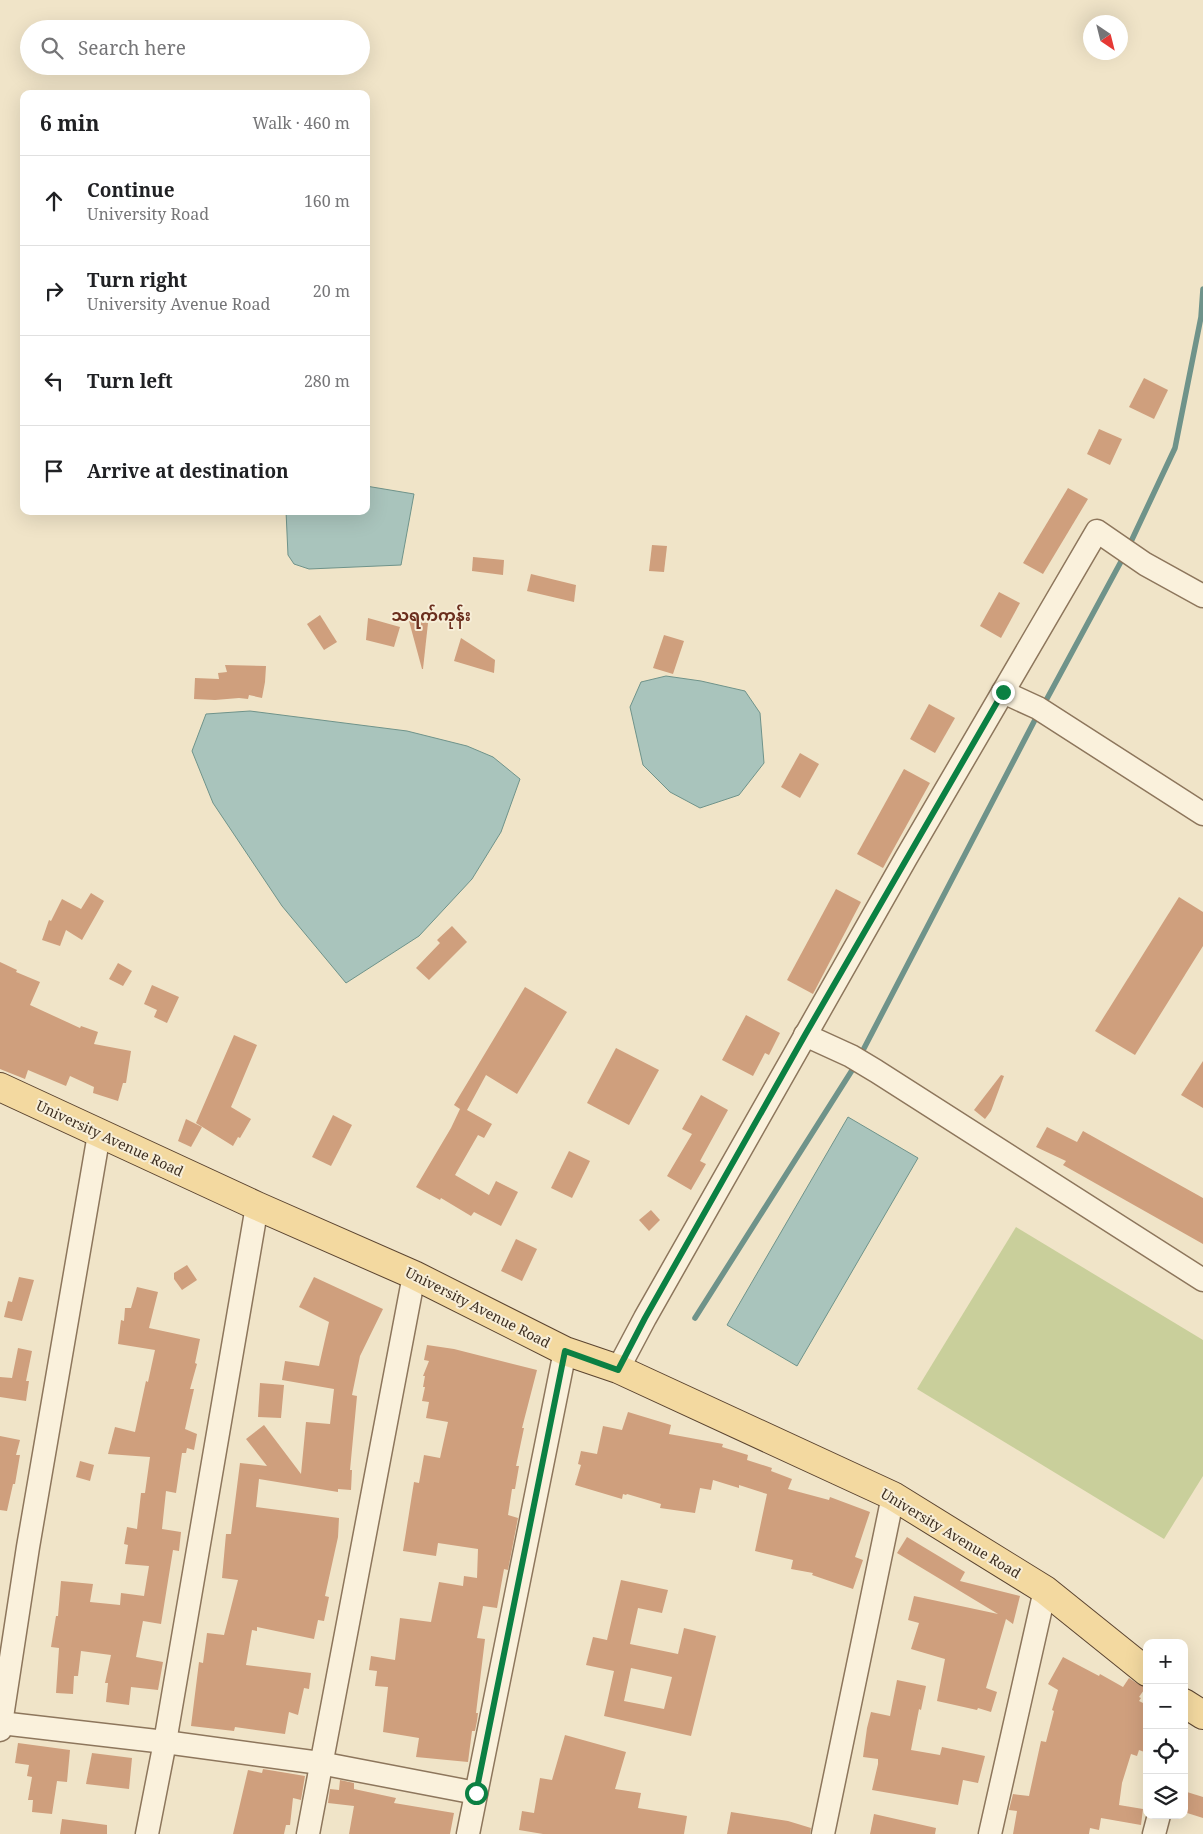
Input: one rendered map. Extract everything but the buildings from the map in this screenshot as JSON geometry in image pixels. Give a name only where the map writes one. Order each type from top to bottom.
[{"type":"main road","name":"University Avenue Road","points":[[0,1087],[256,1206],[414,1274],[565,1351],[618,1370],[893,1496],[1045,1590],[1143,1669]]},
{"type":"main road","points":[[1188,1706],[1203,1715]]},
{"type":"street","points":[[618,1370],[645,1318],[805,1035],[1097,531],[1145,564],[1203,596]]},
{"type":"street","points":[[1003,692],[1047,714],[1203,814]]},
{"type":"street","points":[[805,1035],[850,1056],[876,1071],[1203,1280]]},
{"type":"street","points":[[99,1134],[28,1547],[0,1725],[165,1742],[320,1763],[476,1793]]},
{"type":"street","points":[[147,1834],[165,1742],[256,1206]]},
{"type":"street","points":[[308,1834],[414,1274]]},
{"type":"street","points":[[468,1834],[565,1351]]},
{"type":"street","points":[[823,1834],[893,1496]]},
{"type":"street","points":[[990,1834],[1045,1590]]},
{"type":"street","points":[[1154,1834],[1158,1819]]},
{"type":"green space","points":[[1016,1227],[1203,1340],[1203,1476],[1164,1539],[917,1389]]},
{"type":"water","points":[[370,487],[414,494],[401,565],[309,569],[294,564],[288,555],[286,515],[370,515]]},
{"type":"water","points":[[666,676],[701,681],[745,691],[760,713],[764,763],[739,795],[700,808],[670,792],[643,765],[630,707],[641,682]]},
{"type":"water","points":[[250,711],[407,731],[467,746],[493,757],[520,779],[501,832],[472,879],[419,936],[346,983],[282,906],[213,803],[192,751],[206,714]]},
{"type":"water","points":[[848,1117],[918,1158],[797,1366],[727,1325]]},
{"type":"waterway","points":[[1128,548],[1175,448],[1201,317],[1203,289]]},
{"type":"waterway","points":[[1043,706],[1124,556]]},
{"type":"waterway","points":[[860,1056],[1038,714]]},
{"type":"waterway","points":[[695,1318],[856,1064]]},
{"type":"district","name":"သရက်ကုန်း","points":[[431,615]]},
{"type":"route","points":[[476,1793],[565,1351],[618,1370],[645,1318],[805,1035],[1003,692]]}]
